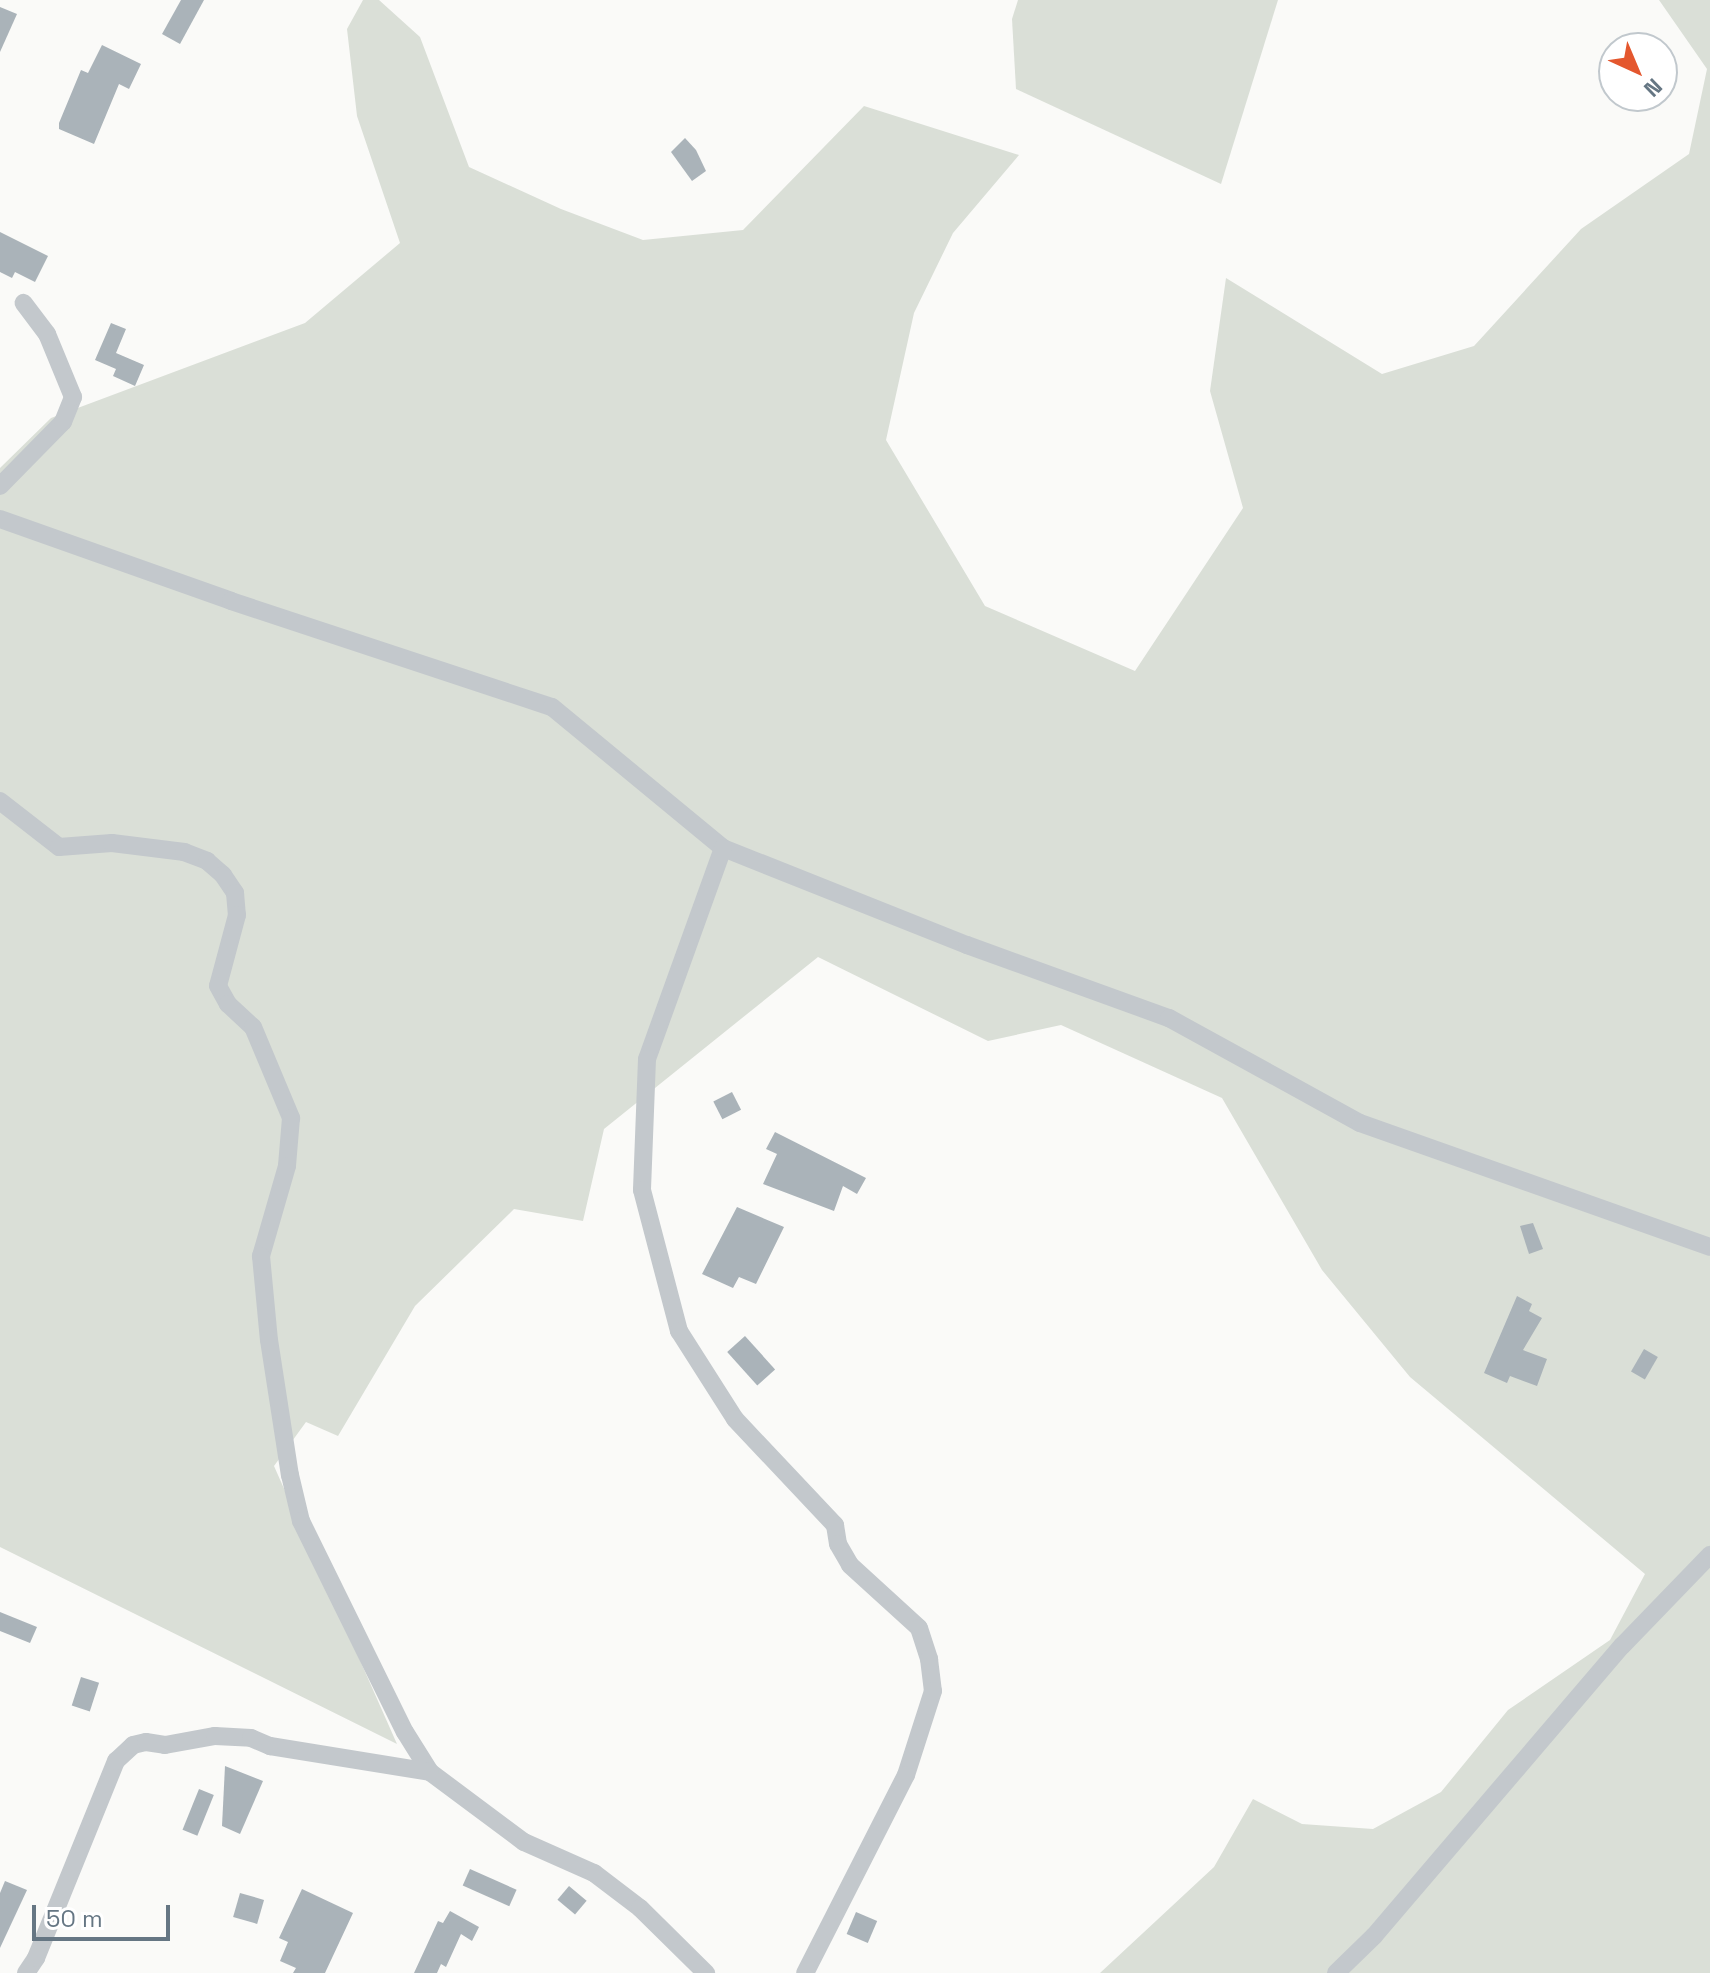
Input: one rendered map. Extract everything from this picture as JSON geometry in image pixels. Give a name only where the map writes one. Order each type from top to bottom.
[{"type":"street","points":[[0,486],[63,422],[73,397],[47,334],[24,303]]},
{"type":"street","points":[[0,519],[231,601],[552,707],[723,848],[967,945],[1169,1018],[1360,1123],[1710,1247]]},
{"type":"street","points":[[0,801],[59,847],[112,843],[184,852],[207,861],[223,875],[235,893],[237,915],[218,986],[228,1004],[253,1027],[291,1118],[287,1166],[261,1256],[263,1297],[290,1475],[301,1521],[405,1732],[430,1772],[524,1842],[594,1873],[640,1908],[706,1973]]},
{"type":"street","points":[[723,848],[647,1059],[642,1190],[679,1331],[735,1419],[835,1525],[838,1544],[850,1565],[919,1628],[929,1659],[933,1691],[906,1775],[805,1973]]},
{"type":"street","points":[[1336,1973],[1374,1936],[1622,1646],[1710,1555]]},
{"type":"street","points":[[26,1973],[36,1958],[116,1761],[133,1745],[165,1745],[215,1736],[251,1738],[302,1752],[430,1772]]},
{"type":"shaded area","points":[[363,0],[379,0],[420,37],[469,167],[561,209],[643,240],[743,230],[864,106],[1019,155],[953,233],[914,313],[886,440],[985,606],[1135,671],[1243,508],[1210,391],[1226,278],[1382,374],[1474,346],[1581,229],[1689,154],[1707,69],[1659,0],[1710,0],[1710,1973],[1100,1973],[1214,1867],[1253,1799],[1302,1824],[1373,1829],[1441,1792],[1508,1710],[1610,1640],[1645,1574],[1410,1377],[1322,1270],[1222,1098],[1061,1025],[988,1041],[818,957],[604,1129],[583,1221],[514,1209],[415,1306],[338,1436],[306,1422],[274,1466],[397,1744],[0,1547],[0,468],[51,418],[305,323],[400,243],[357,116],[347,29]]},
{"type":"shaded area","points":[[1018,0],[1278,0],[1221,184],[1016,89],[1012,19]]},
{"type":"building","points":[[181,0],[204,0],[180,44],[162,34]]},
{"type":"building","points":[[0,7],[17,14],[0,52]]},
{"type":"building","points":[[102,45],[141,64],[129,89],[119,84],[94,144],[59,129],[59,123],[81,70],[88,73]]},
{"type":"building","points":[[685,138],[696,150],[706,171],[692,181],[671,152]]},
{"type":"building","points":[[0,232],[48,256],[35,282],[15,272],[12,278],[0,272]]},
{"type":"building","points":[[111,323],[126,329],[116,353],[144,365],[135,386],[113,376],[116,369],[95,360]]},
{"type":"building","points":[[732,1092],[741,1110],[722,1119],[713,1102]]},
{"type":"building","points":[[775,1132],[866,1178],[857,1194],[843,1186],[834,1211],[763,1184],[777,1154],[766,1149]]},
{"type":"building","points":[[737,1207],[784,1227],[756,1284],[739,1277],[733,1288],[702,1274]]},
{"type":"building","points":[[1533,1223],[1543,1249],[1529,1254],[1520,1226]]},
{"type":"building","points":[[1517,1296],[1532,1304],[1529,1311],[1542,1318],[1523,1350],[1547,1359],[1537,1386],[1510,1376],[1507,1383],[1484,1373]]},
{"type":"building","points":[[745,1336],[775,1369],[757,1386],[727,1352]]},
{"type":"building","points":[[1644,1349],[1658,1357],[1645,1380],[1631,1372]]},
{"type":"building","points":[[0,1612],[37,1627],[30,1643],[0,1631]]},
{"type":"building","points":[[81,1677],[99,1683],[90,1711],[72,1706]]},
{"type":"building","points":[[225,1766],[263,1781],[240,1834],[222,1826]]},
{"type":"building","points":[[199,1789],[214,1795],[197,1836],[183,1830]]},
{"type":"building","points":[[470,1869],[517,1890],[509,1906],[463,1885]]},
{"type":"building","points":[[5,1881],[27,1890],[0,1948],[0,1893]]},
{"type":"building","points":[[569,1886],[587,1901],[575,1915],[557,1900]]},
{"type":"building","points":[[302,1889],[353,1913],[325,1973],[293,1973],[296,1968],[280,1961],[288,1942],[279,1938]]},
{"type":"building","points":[[240,1893],[264,1900],[257,1924],[233,1917]]},
{"type":"building","points":[[450,1911],[479,1927],[472,1941],[461,1934],[446,1967],[441,1964],[437,1973],[414,1973],[438,1921],[443,1923]]},
{"type":"building","points":[[856,1912],[877,1921],[868,1943],[847,1934]]}]
